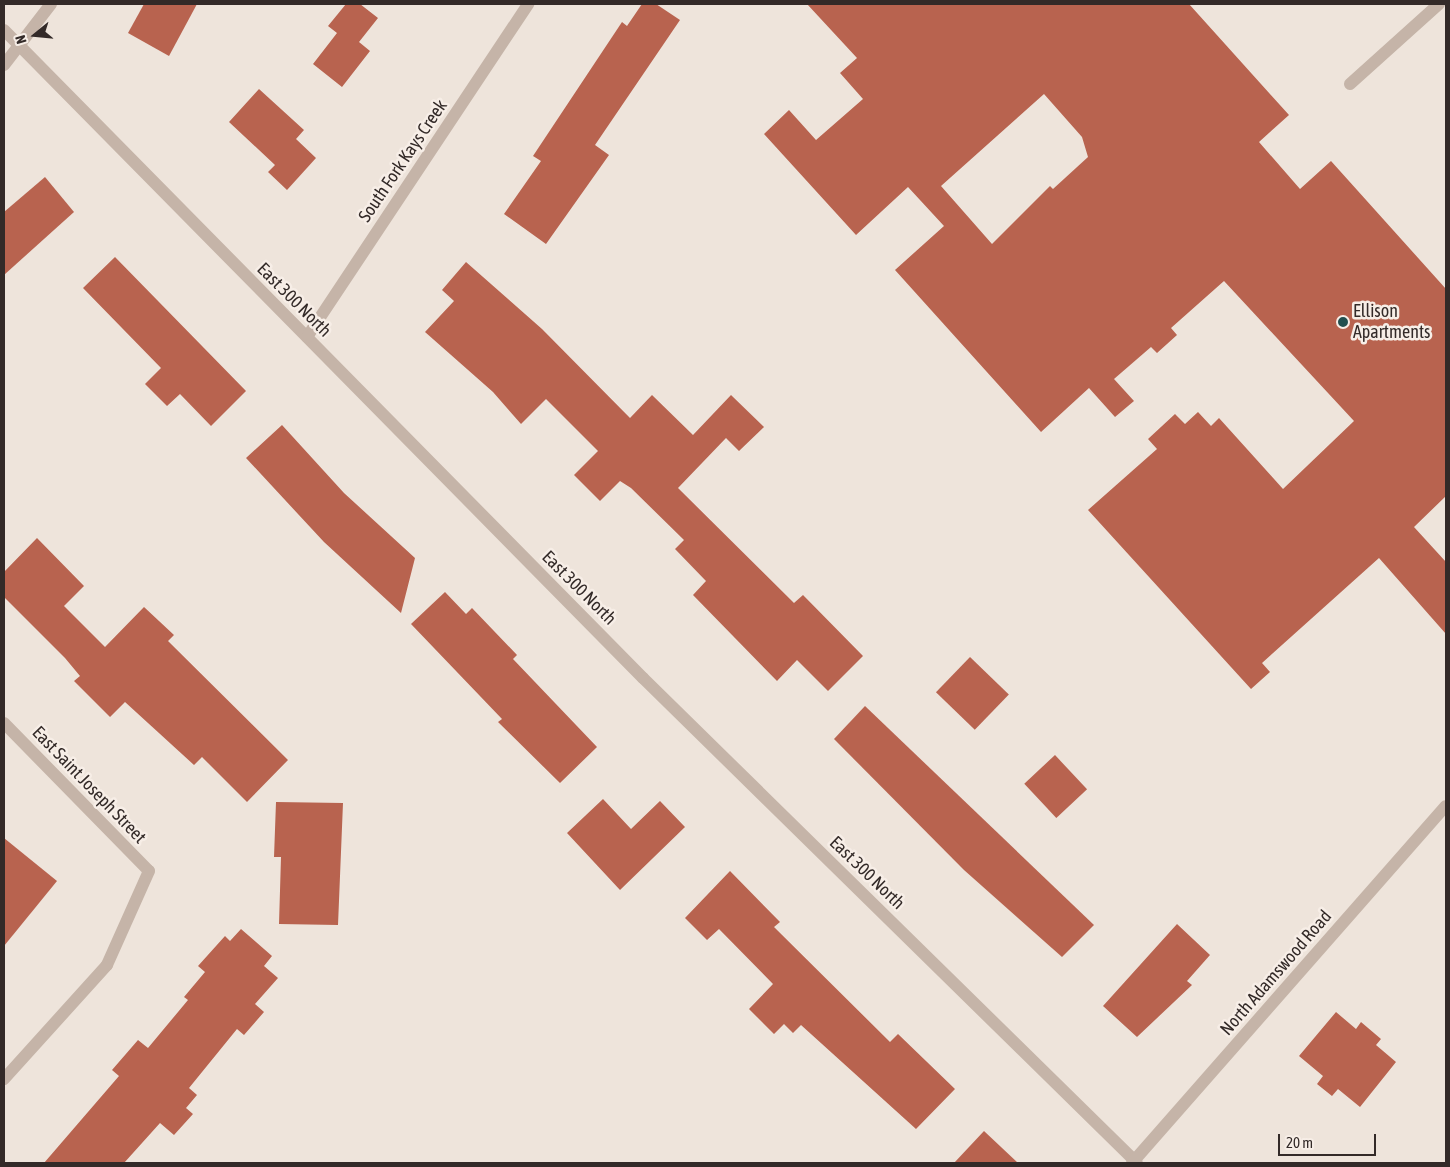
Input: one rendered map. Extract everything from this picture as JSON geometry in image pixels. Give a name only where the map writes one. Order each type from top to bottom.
[{"type":"street","points":[[4,65],[51,4]]},
{"type":"street","name":"South Fork Kays Creek","points":[[307,337],[528,4]]},
{"type":"street","points":[[1350,84],[1439,4]]},
{"type":"street","name":"East 300 North","points":[[4,30],[643,678],[1134,1162]]},
{"type":"street","name":"East Saint Joseph Street","points":[[4,723],[149,871],[107,965],[4,1079]]},
{"type":"street","name":"North Adamswood Road","points":[[1134,1162],[1445,811]]},
{"type":"building","points":[[144,4],[197,4],[169,56],[128,33]]},
{"type":"building","points":[[346,4],[360,4],[378,18],[359,42],[370,51],[342,87],[313,64],[337,33],[328,26]]},
{"type":"building","points":[[642,4],[656,4],[680,20],[595,145],[609,155],[546,244],[504,214],[541,161],[533,156],[622,22],[627,26]]},
{"type":"building","points":[[807,4],[1189,4],[1289,115],[1259,142],[1300,189],[1331,161],[1446,289],[1446,496],[1414,527],[1446,562],[1446,634],[1379,558],[1262,663],[1270,672],[1251,689],[1088,510],[1157,449],[1148,439],[1175,414],[1185,424],[1198,412],[1211,426],[1219,418],[1283,489],[1354,421],[1224,281],[1171,328],[1177,335],[1157,353],[1151,347],[1114,379],[1134,401],[1115,417],[1089,388],[1041,432],[895,270],[944,226],[908,187],[856,235],[764,134],[789,110],[816,140],[863,99],[840,73],[857,58]],"holes":[[[1044,94],[1082,137],[1088,157],[1053,189],[1050,186],[992,244],[941,186]]]},
{"type":"building","points":[[259,89],[304,130],[296,139],[316,158],[287,190],[268,172],[275,165],[229,122]]},
{"type":"building","points":[[45,177],[74,212],[4,275],[4,212]]},
{"type":"building","points":[[115,257],[246,391],[211,426],[180,394],[167,406],[145,384],[161,368],[83,288]]},
{"type":"building","points":[[466,262],[542,329],[630,418],[652,395],[693,435],[731,395],[764,427],[739,451],[726,438],[678,488],[794,603],[803,595],[863,656],[828,691],[797,660],[777,681],[693,595],[706,581],[675,549],[684,540],[631,488],[620,481],[600,501],[574,475],[598,451],[546,399],[521,424],[493,392],[425,332],[454,301],[442,290]]},
{"type":"building","points":[[282,425],[344,493],[415,558],[401,613],[324,542],[246,458]]},
{"type":"building","points":[[37,538],[84,586],[64,606],[105,647],[144,607],[174,635],[168,641],[288,760],[247,802],[202,757],[194,765],[125,702],[110,717],[74,681],[80,676],[65,658],[4,597],[4,572]]},
{"type":"building","points":[[445,592],[466,614],[472,608],[517,655],[513,659],[597,747],[560,783],[498,722],[502,719],[411,624]]},
{"type":"building","points":[[970,657],[1009,695],[975,730],[936,692]]},
{"type":"building","points":[[865,706],[1094,925],[1062,957],[964,870],[834,739]]},
{"type":"building","points":[[1055,755],[1087,789],[1056,818],[1024,784]]},
{"type":"building","points":[[603,799],[631,829],[660,801],[685,827],[620,890],[567,833]]},
{"type":"building","points":[[276,802],[343,803],[338,925],[279,924],[281,857],[274,857]]},
{"type":"building","points":[[4,838],[57,881],[4,946]]},
{"type":"building","points":[[730,871],[780,922],[774,927],[890,1042],[898,1034],[955,1089],[916,1129],[801,1025],[793,1033],[784,1024],[774,1034],[749,1009],[773,984],[719,929],[707,940],[685,918]]},
{"type":"building","points":[[1177,924],[1210,955],[1187,981],[1192,985],[1137,1037],[1103,1006]]},
{"type":"building","points":[[241,929],[272,956],[264,966],[278,978],[255,1004],[264,1012],[244,1035],[237,1029],[189,1088],[197,1095],[186,1108],[193,1114],[174,1135],[160,1123],[124,1163],[44,1163],[119,1076],[112,1070],[138,1040],[148,1048],[188,1000],[184,997],[205,972],[198,966],[225,936],[230,941]]},
{"type":"building","points":[[1336,1012],[1356,1029],[1361,1022],[1381,1039],[1376,1045],[1396,1062],[1360,1107],[1338,1089],[1332,1096],[1317,1084],[1323,1076],[1299,1056]]},
{"type":"building","points":[[984,1131],[1018,1163],[954,1163]]},
{"type":"place","name":"Ellison Apartments","points":[[1343,322]]}]
